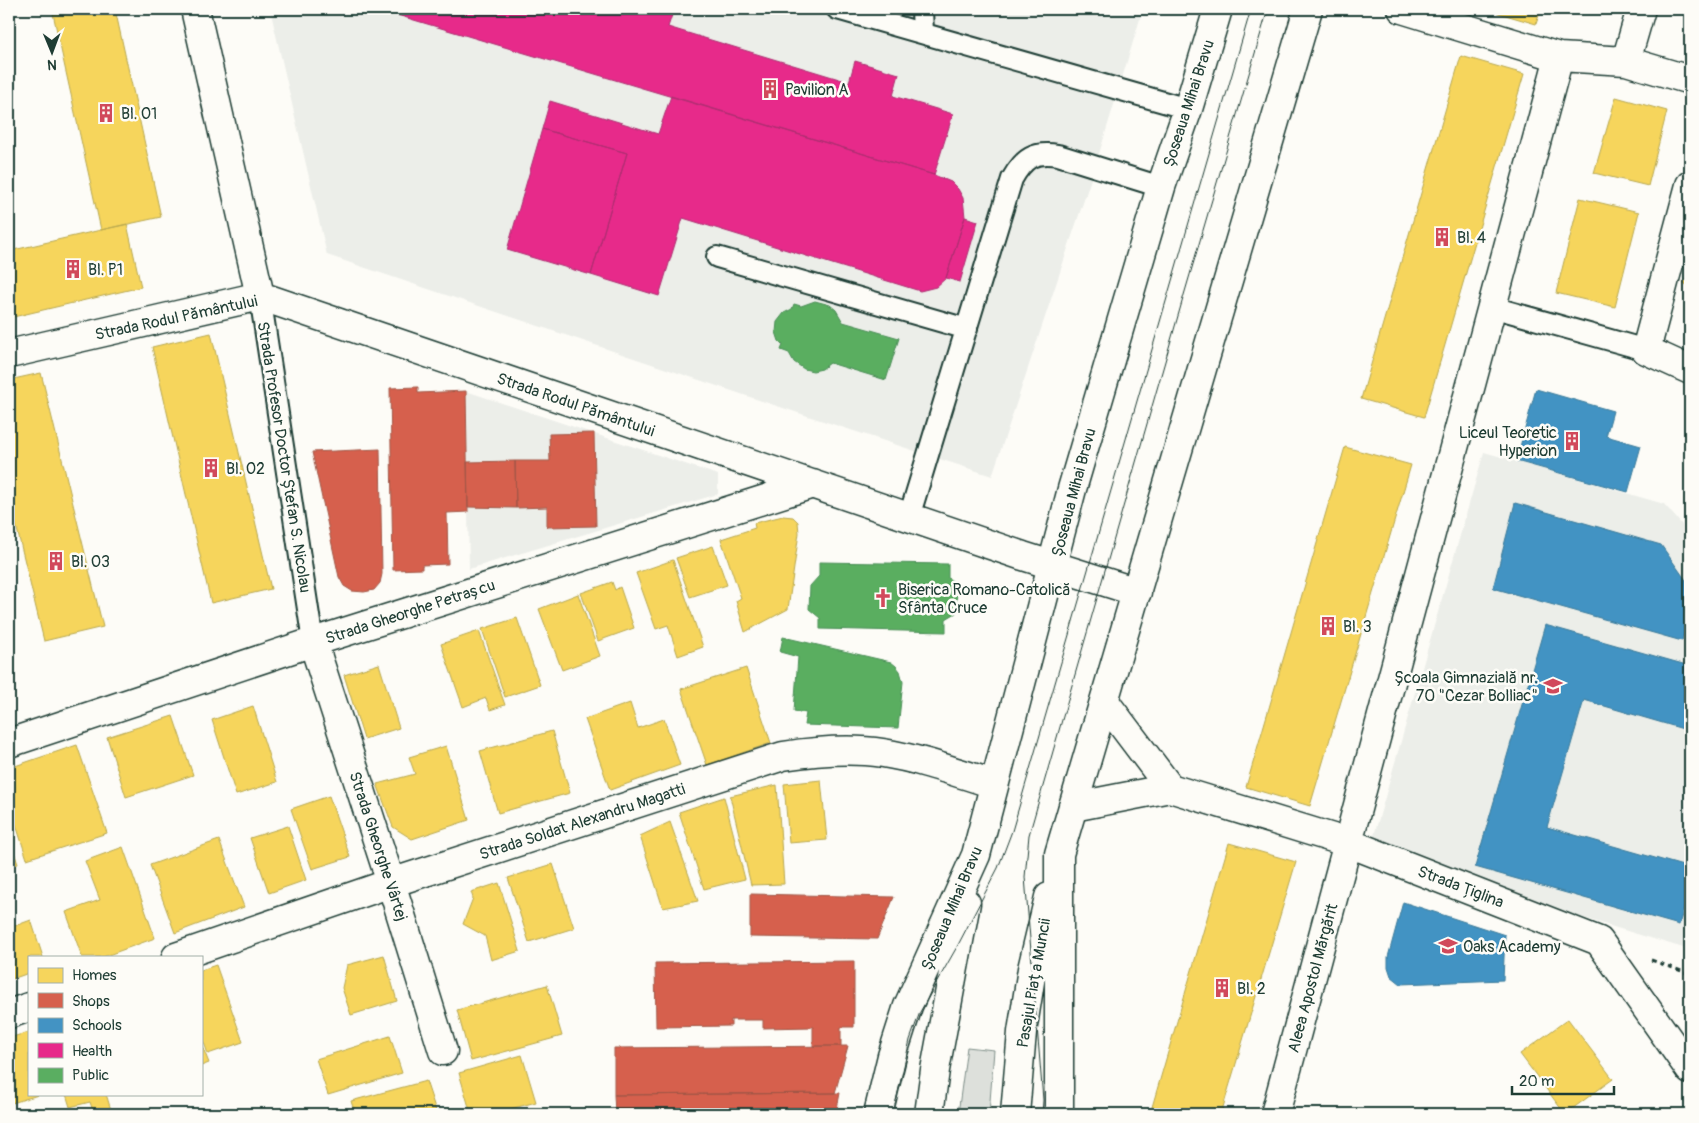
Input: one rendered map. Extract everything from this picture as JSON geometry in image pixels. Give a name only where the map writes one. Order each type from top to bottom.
[{"type":"street","name":"Strada Profesor Doctor Ștefan S. Nicolau","points":[[195,9],[260,296]]},
{"type":"street","name":"Șoseaua Mihai Bravu","points":[[878,1114],[892,1056],[908,1006],[976,855],[1072,489],[1161,187],[1188,110],[1218,9]]},
{"type":"street","points":[[1059,1114],[1059,854],[1308,9]]},
{"type":"street","points":[[1402,9],[1559,58],[1626,61],[1690,80]]},
{"type":"street","points":[[1626,61],[1641,9]]},
{"type":"street","name":"Aleea Apostol Mărgărit","points":[[1275,1114],[1559,58]]},
{"type":"street","points":[[1690,185],[1646,350],[1690,370]]},
{"type":"street","name":"Strada Rodul Pământului","points":[[9,354],[260,296],[1053,566],[1137,592]]},
{"type":"street","name":"Strada Gheorghe Petrașcu","points":[[9,743],[313,642],[813,484]]},
{"type":"street","name":"Strada Gheorghe Vârtej","points":[[313,642],[443,1051]]},
{"type":"street","points":[[1073,807],[1170,788],[1105,702]]},
{"type":"street","name":"Strada Soldat Alexandru Magatti","points":[[179,956],[391,883],[783,756],[818,750],[882,753],[918,761],[994,784]]},
{"type":"street","name":"Strada Țiglina","points":[[1170,788],[1349,843],[1599,941],[1690,1070]]},
{"type":"street","name":"Pasajul Piața Muncii","points":[[1015,1114],[1022,1032],[1032,969],[1059,854]]},
{"type":"street","points":[[929,1114],[934,1070],[976,855]]},
{"type":"street","points":[[9,1014],[28,1007]]},
{"type":"lane","points":[[837,9],[1188,110]]},
{"type":"lane","points":[[922,9],[923,33]]},
{"type":"lane","points":[[909,517],[1012,179],[1020,165],[1029,158],[1044,153],[1058,155],[1161,187]]},
{"type":"lane","points":[[717,257],[967,329]]},
{"type":"lane","name":"Strada Profesor Doctor Ștefan S. Nicolau","points":[[260,296],[313,642]]},
{"type":"lane","points":[[1492,307],[1646,350]]},
{"type":"shaded area","points":[[270,9],[1143,9],[1095,167],[992,476],[327,255]]},
{"type":"shaded area","points":[[466,391],[718,475],[718,494],[469,569]]},
{"type":"shaded area","name":"Școala Gimnazială nr. 70 \"Cezar Bolliac\"","points":[[1484,452],[1664,504],[1690,534],[1690,950],[1514,897],[1373,839]]},
{"type":"shaded area","points":[[967,1047],[994,1050],[989,1114],[958,1114]]},
{"type":"building: Homes","name":"Bl. O1","points":[[52,9],[115,9],[161,217],[101,230]]},
{"type":"building: Homes","points":[[1485,9],[1541,9],[1536,24]]},
{"type":"building: Homes","name":"Bl. 4","points":[[1461,56],[1524,74],[1424,417],[1361,399]]},
{"type":"building: Homes","points":[[1616,97],[1667,111],[1648,186],[1594,173]]},
{"type":"building: Homes","points":[[1580,198],[1639,212],[1615,307],[1556,293]]},
{"type":"building: Homes","name":"Bl. P1","points":[[127,224],[141,287],[9,318],[9,251]]},
{"type":"building: Homes","points":[[1690,272],[1690,288],[1684,283]]},
{"type":"building: Homes","name":"Bl. O2","points":[[211,333],[271,589],[211,603],[152,347]]},
{"type":"building: Homes","name":"Bl. O3","points":[[41,373],[103,627],[44,641],[9,496],[9,380]]},
{"type":"building: Homes","name":"Bl. 3","points":[[1345,447],[1411,465],[1310,806],[1246,787]]},
{"type":"building: Homes","points":[[783,516],[793,517],[798,522],[799,533],[788,609],[745,632],[736,601],[741,598],[721,539],[755,528],[754,523]]},
{"type":"building: Homes","points":[[713,546],[727,585],[690,597],[676,558]]},
{"type":"building: Homes","points":[[673,560],[703,647],[678,656],[668,625],[656,629],[636,573]]},
{"type":"building: Homes","points":[[612,582],[615,590],[620,587],[634,628],[598,641],[581,593]]},
{"type":"building: Homes","points":[[578,594],[600,656],[562,670],[539,609]]},
{"type":"building: Homes","points":[[517,618],[540,685],[505,697],[482,629]]},
{"type":"building: Homes","points":[[479,631],[505,705],[490,710],[486,698],[463,707],[441,644]]},
{"type":"building: Homes","points":[[379,664],[399,728],[364,739],[344,675]]},
{"type":"building: Homes","points":[[746,668],[771,743],[707,765],[681,689]]},
{"type":"building: Homes","points":[[630,703],[638,728],[664,719],[680,765],[610,790],[585,719]]},
{"type":"building: Homes","points":[[253,706],[277,782],[236,795],[212,720]]},
{"type":"building: Homes","points":[[173,716],[193,775],[126,797],[107,737]]},
{"type":"building: Homes","points":[[552,731],[570,793],[498,813],[480,751]]},
{"type":"building: Homes","points":[[77,745],[107,833],[27,859],[9,803],[9,768]]},
{"type":"building: Homes","points":[[446,746],[469,820],[412,839],[393,827],[377,784],[415,774],[409,757]]},
{"type":"building: Homes","points":[[821,780],[827,840],[789,843],[784,784]]},
{"type":"building: Homes","points":[[777,785],[784,884],[751,885],[730,796]]},
{"type":"building: Homes","points":[[329,796],[350,857],[312,869],[291,809]]},
{"type":"building: Homes","points":[[724,797],[745,879],[704,889],[679,812]]},
{"type":"building: Homes","points":[[670,822],[698,901],[663,908],[640,836]]},
{"type":"building: Homes","points":[[288,826],[306,880],[269,893],[250,838]]},
{"type":"building: Homes","points":[[9,837],[18,864],[9,867]]},
{"type":"building: Homes","points":[[219,840],[244,907],[175,933],[150,865]]},
{"type":"building: Homes","name":"Bl. 2","points":[[1229,843],[1296,862],[1221,1114],[1150,1114]]},
{"type":"building: Homes","points":[[123,847],[155,938],[106,956],[82,956],[66,912],[100,900],[85,861]]},
{"type":"building: Homes","points":[[553,864],[574,928],[529,942],[508,878]]},
{"type":"building: Homes","points":[[499,883],[520,951],[491,960],[485,936],[463,924],[473,898],[471,892]]},
{"type":"building: Homes","points":[[31,920],[43,956],[28,956],[28,973],[9,980],[9,928]]},
{"type":"building: Homes","points":[[384,955],[397,1001],[351,1015],[342,988],[347,965]]},
{"type":"building: Homes","points":[[216,965],[243,1042],[208,1054],[202,1037],[202,970]]},
{"type":"building: Homes","points":[[547,985],[562,1036],[471,1061],[457,1010]]},
{"type":"building: Homes","points":[[1568,1019],[1613,1079],[1565,1114],[1520,1054]]},
{"type":"building: Homes","points":[[28,1032],[28,1096],[35,1096],[9,1104],[9,1038]]},
{"type":"building: Homes","points":[[390,1036],[402,1073],[328,1095],[316,1059]]},
{"type":"building: Homes","points":[[202,1046],[209,1063],[202,1066]]},
{"type":"building: Homes","points":[[522,1055],[536,1102],[492,1114],[471,1114],[459,1073]]},
{"type":"building: Homes","points":[[426,1081],[437,1114],[355,1114],[351,1101]]},
{"type":"building: Homes","points":[[67,1096],[107,1096],[111,1110],[94,1114],[90,1102],[70,1107]]},
{"type":"building: Shops","points":[[418,387],[418,393],[466,391],[468,512],[447,513],[448,564],[422,565],[422,569],[393,570],[390,388]]},
{"type":"building: Shops","points":[[594,433],[596,526],[547,527],[547,507],[516,508],[515,461],[550,461],[549,434]]},
{"type":"building: Shops","points":[[380,449],[382,574],[380,583],[374,590],[364,592],[352,591],[344,586],[339,577],[312,452]]},
{"type":"building: Shops","points":[[515,461],[516,508],[468,507],[467,462]]},
{"type":"building: Shops","points":[[750,894],[894,897],[877,939],[750,937]]},
{"type":"building: Shops","points":[[854,961],[854,1027],[841,1027],[841,1046],[813,1046],[813,1027],[763,1028],[763,1020],[731,1020],[731,1026],[656,1027],[655,963]]},
{"type":"building: Shops","points":[[848,1046],[835,1093],[614,1095],[614,1048]]},
{"type":"building: Shops","points":[[840,1093],[836,1114],[615,1114],[614,1095]]},
{"type":"building: Schools","name":"Liceul Teoretic Hyperion","points":[[1536,389],[1613,411],[1606,436],[1641,446],[1628,492],[1516,461]]},
{"type":"building: Schools","points":[[1515,503],[1661,545],[1690,586],[1690,611],[1682,641],[1493,588]]},
{"type":"building: Schools","points":[[1545,625],[1690,666],[1690,731],[1584,700],[1547,827],[1690,868],[1690,887],[1679,925],[1475,867]]},
{"type":"building: Schools","name":"Oaks Academy","points":[[1403,902],[1505,935],[1503,980],[1401,984],[1391,976],[1388,967],[1388,957]]},
{"type":"building: Health","name":"Pavilion A","points":[[377,9],[604,9],[620,14],[621,9],[674,9],[668,27],[849,82],[855,61],[899,74],[893,96],[953,114],[934,175]]},
{"type":"building: Health","points":[[671,96],[934,175],[951,182],[963,198],[965,217],[946,278],[936,287],[920,291],[683,218],[659,296],[591,275],[627,153],[542,129],[550,101],[658,134]]},
{"type":"building: Health","points":[[542,129],[627,153],[591,275],[507,250]]},
{"type":"building: Health","points":[[965,217],[978,221],[960,282],[946,278]]},
{"type":"building: Public","points":[[815,301],[830,305],[836,310],[843,322],[899,338],[886,380],[830,363],[822,369],[813,371],[804,369],[794,362],[789,353],[781,350],[783,345],[779,341],[776,332],[777,322],[784,313],[792,309],[794,304],[801,306]]},
{"type":"building: Public","name":"Biserica Romano-Catolică Sfânta Cruce","points":[[819,562],[948,564],[948,578],[957,584],[956,613],[946,619],[946,632],[820,629],[820,618],[809,609],[810,586],[819,576]]},
{"type":"building: Public","points":[[783,637],[891,662],[900,671],[903,682],[898,728],[804,725],[806,713],[794,711],[798,657],[780,652]]},
{"type":"tram line","points":[[893,1114],[910,1040],[920,1012],[958,945],[998,868],[1012,831],[1251,9]]},
{"type":"tram line","points":[[1042,1114],[1043,1100],[1025,877],[1029,835],[1268,9]]},
{"type":"place","name":"Pavilion A","points":[[770,89]]},
{"type":"place","name":"Bl. O1","points":[[106,113]]},
{"type":"place","name":"Bl. 4","points":[[1442,237]]},
{"type":"place","name":"Bl. P1","points":[[73,269]]},
{"type":"place","name":"Liceul Teoretic Hyperion","points":[[1572,441]]},
{"type":"place","name":"Bl. O2","points":[[211,468]]},
{"type":"place","name":"Bl. O3","points":[[56,561]]},
{"type":"place","name":"Biserica Romano-Catolică Sfânta Cruce","points":[[883,598]]},
{"type":"place","name":"Bl. 3","points":[[1328,626]]},
{"type":"place","name":"Școala Gimnazială nr. 70 \"Cezar Bolliac\"","points":[[1553,686]]},
{"type":"place","name":"Oaks Academy","points":[[1448,946]]},
{"type":"place","name":"Bl. 2","points":[[1222,988]]}]
